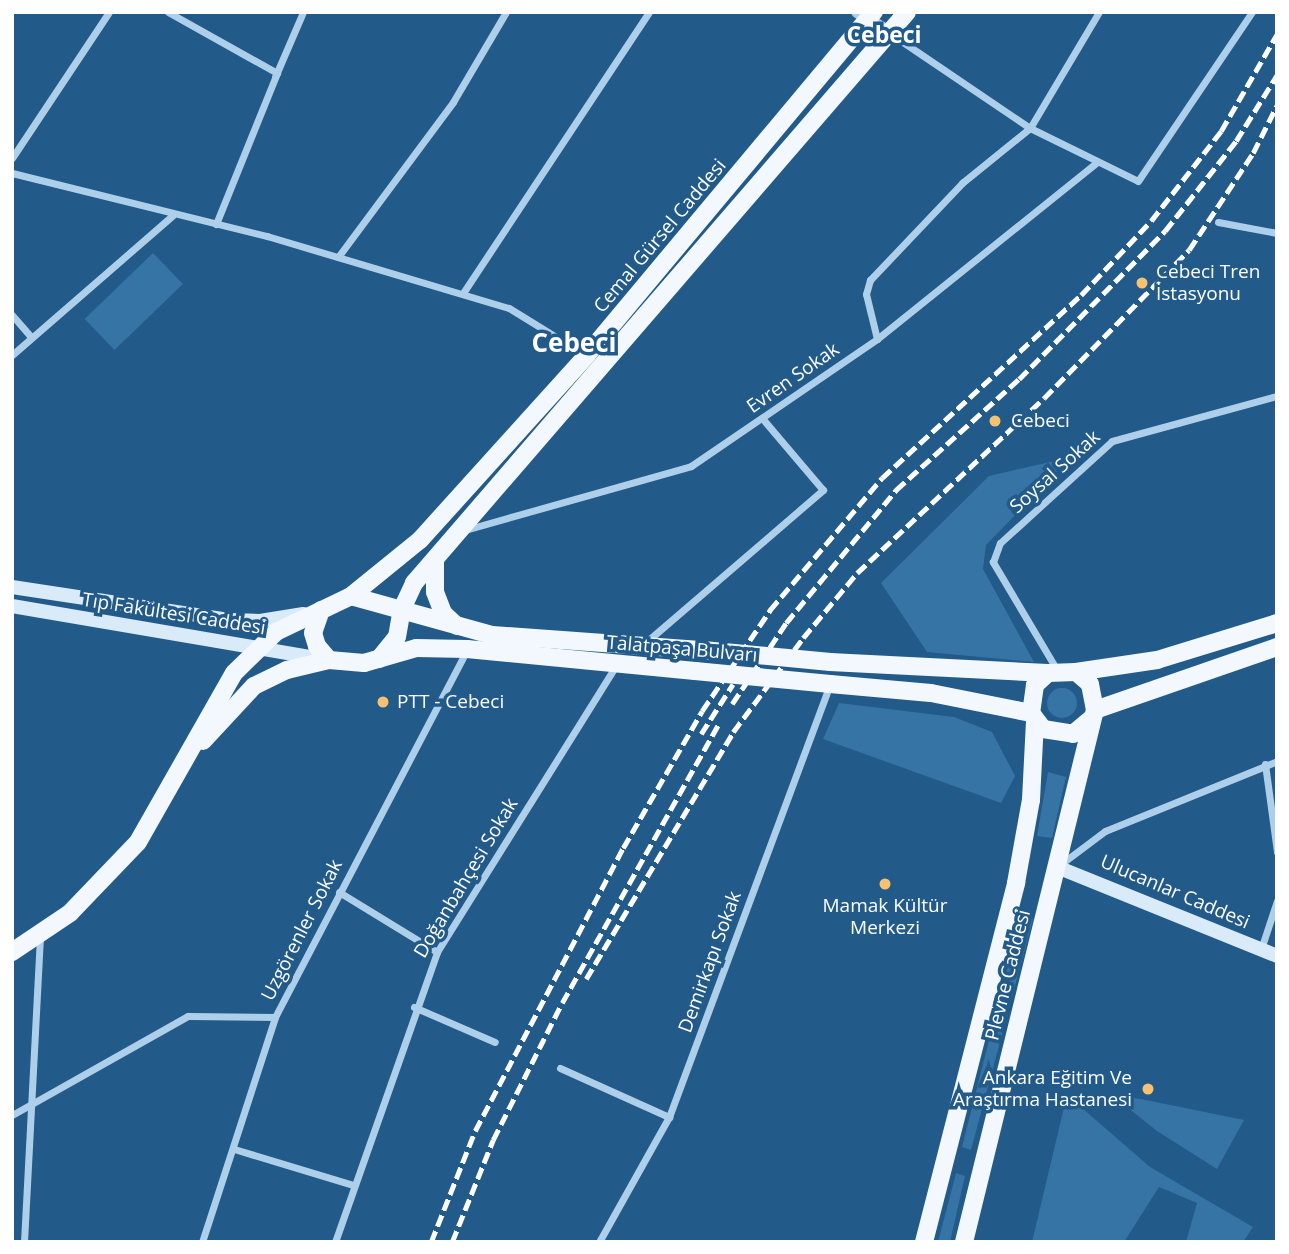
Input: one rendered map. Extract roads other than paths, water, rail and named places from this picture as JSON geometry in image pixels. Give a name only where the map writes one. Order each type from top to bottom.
[{"type":"main road","points":[[379,659],[397,637],[402,609],[414,583],[907,12]]},
{"type":"main road","name":"Cemal Gürsel Caddesi","points":[[351,596],[420,540],[586,356],[866,15]]},
{"type":"main road","points":[[435,560],[432,581],[439,603],[460,628]]},
{"type":"main road","name":"Tıp Fakültesi Caddesi","points":[[12,587],[232,620],[260,621],[321,610]]},
{"type":"main road","points":[[12,952],[40,936],[79,905],[138,842],[193,751],[234,673],[276,632],[351,596],[402,609]]},
{"type":"main road","name":"Tıp Fakültesi Caddesi","points":[[12,606],[330,660]]},
{"type":"main road","name":"Talatpaşa Bulvarı","points":[[402,609],[460,628],[830,662],[1053,671]]},
{"type":"main road","points":[[321,610],[313,633],[317,646],[330,660]]},
{"type":"main road","points":[[1033,717],[1030,694],[1053,671],[1076,672],[1157,660],[1277,623]]},
{"type":"main road","name":"Talatpaşa Bulvarı","points":[[193,751],[254,686],[287,670],[330,660],[346,665],[416,648],[467,649],[931,693],[1033,717],[1062,735],[1082,729],[1093,714],[1277,647]]},
{"type":"main road","points":[[1076,672],[1090,684],[1093,714]]},
{"type":"main road","name":"Plevne Caddesi","points":[[964,1242],[1093,714]]},
{"type":"main road","name":"Plevne Caddesi","points":[[924,1242],[1019,870],[1031,800],[1033,717]]},
{"type":"main road","name":"Ulucanlar Caddesi","points":[[1057,867],[1277,956]]},
{"type":"street","points":[[12,158],[109,12]]},
{"type":"street","points":[[168,12],[276,73]]},
{"type":"street","points":[[216,224],[303,12]]},
{"type":"street","points":[[338,257],[453,102],[506,12]]},
{"type":"street","points":[[463,293],[649,12]]},
{"type":"street","points":[[877,339],[866,294],[878,268],[962,184],[1030,128],[1099,12]]},
{"type":"street","points":[[866,15],[1030,128],[1096,163],[1138,181],[1252,12]]},
{"type":"street","name":"Evren Sokak","points":[[461,531],[691,466],[877,339],[1096,163]]},
{"type":"street","points":[[12,173],[216,224],[463,293],[509,308],[586,356]]},
{"type":"street","points":[[12,355],[173,215]]},
{"type":"street","points":[[1218,222],[1277,233]]},
{"type":"street","points":[[12,315],[31,337]]},
{"type":"street","name":"Soysal Sokak","points":[[1053,671],[993,562],[1000,543],[1112,441],[1277,396]]},
{"type":"street","points":[[642,645],[823,490],[762,418]]},
{"type":"street","name":"Uzgörenler Sokak","points":[[202,1242],[275,1017],[467,649]]},
{"type":"street","name":"Doğanbahçesi Sokak","points":[[335,1242],[414,1007],[436,952],[617,665]]},
{"type":"street","name":"Demirkapı Sokak","points":[[599,1242],[668,1117],[830,684]]},
{"type":"street","points":[[1057,867],[1105,831],[1277,761]]},
{"type":"street","points":[[1265,764],[1277,852]]},
{"type":"street","points":[[339,892],[436,952]]},
{"type":"street","points":[[1261,949],[1277,901]]},
{"type":"street","points":[[24,1242],[40,936]]},
{"type":"street","points":[[414,1007],[495,1042]]},
{"type":"street","points":[[12,1115],[188,1016],[275,1017]]},
{"type":"street","points":[[560,1068],[668,1117]]},
{"type":"street","points":[[234,1149],[353,1185]]},
{"type":"railway","points":[[431,1242],[475,1131],[623,848],[702,711],[770,610],[882,478],[1081,295],[1151,221],[1221,131],[1277,34]]},
{"type":"railway","points":[[732,704],[786,623],[896,490],[1019,379],[1165,231],[1236,141],[1277,75]]},
{"type":"railway","points":[[586,979],[733,732],[803,638],[857,573],[1044,398],[1189,250],[1253,153],[1277,105]]},
{"type":"railway","points":[[701,734],[733,684]]},
{"type":"railway","points":[[452,1242],[493,1140],[562,1003],[718,725]]},
{"type":"place","name":"Cebeci Tren İstasyonu","points":[[1142,283]]},
{"type":"place","name":"Cebeci","points":[[995,421]]},
{"type":"place","name":"PTT - Cebeci","points":[[383,702]]},
{"type":"place","name":"Mamak Kültür Merkezi","points":[[885,884]]},
{"type":"place","name":"Ankara Eğitim Ve Araştırma Hastanesi","points":[[1148,1089]]},
{"type":"district","name":"Cebeci","points":[[884,34]]},
{"type":"district","name":"Cebeci","points":[[574,343]]}]
